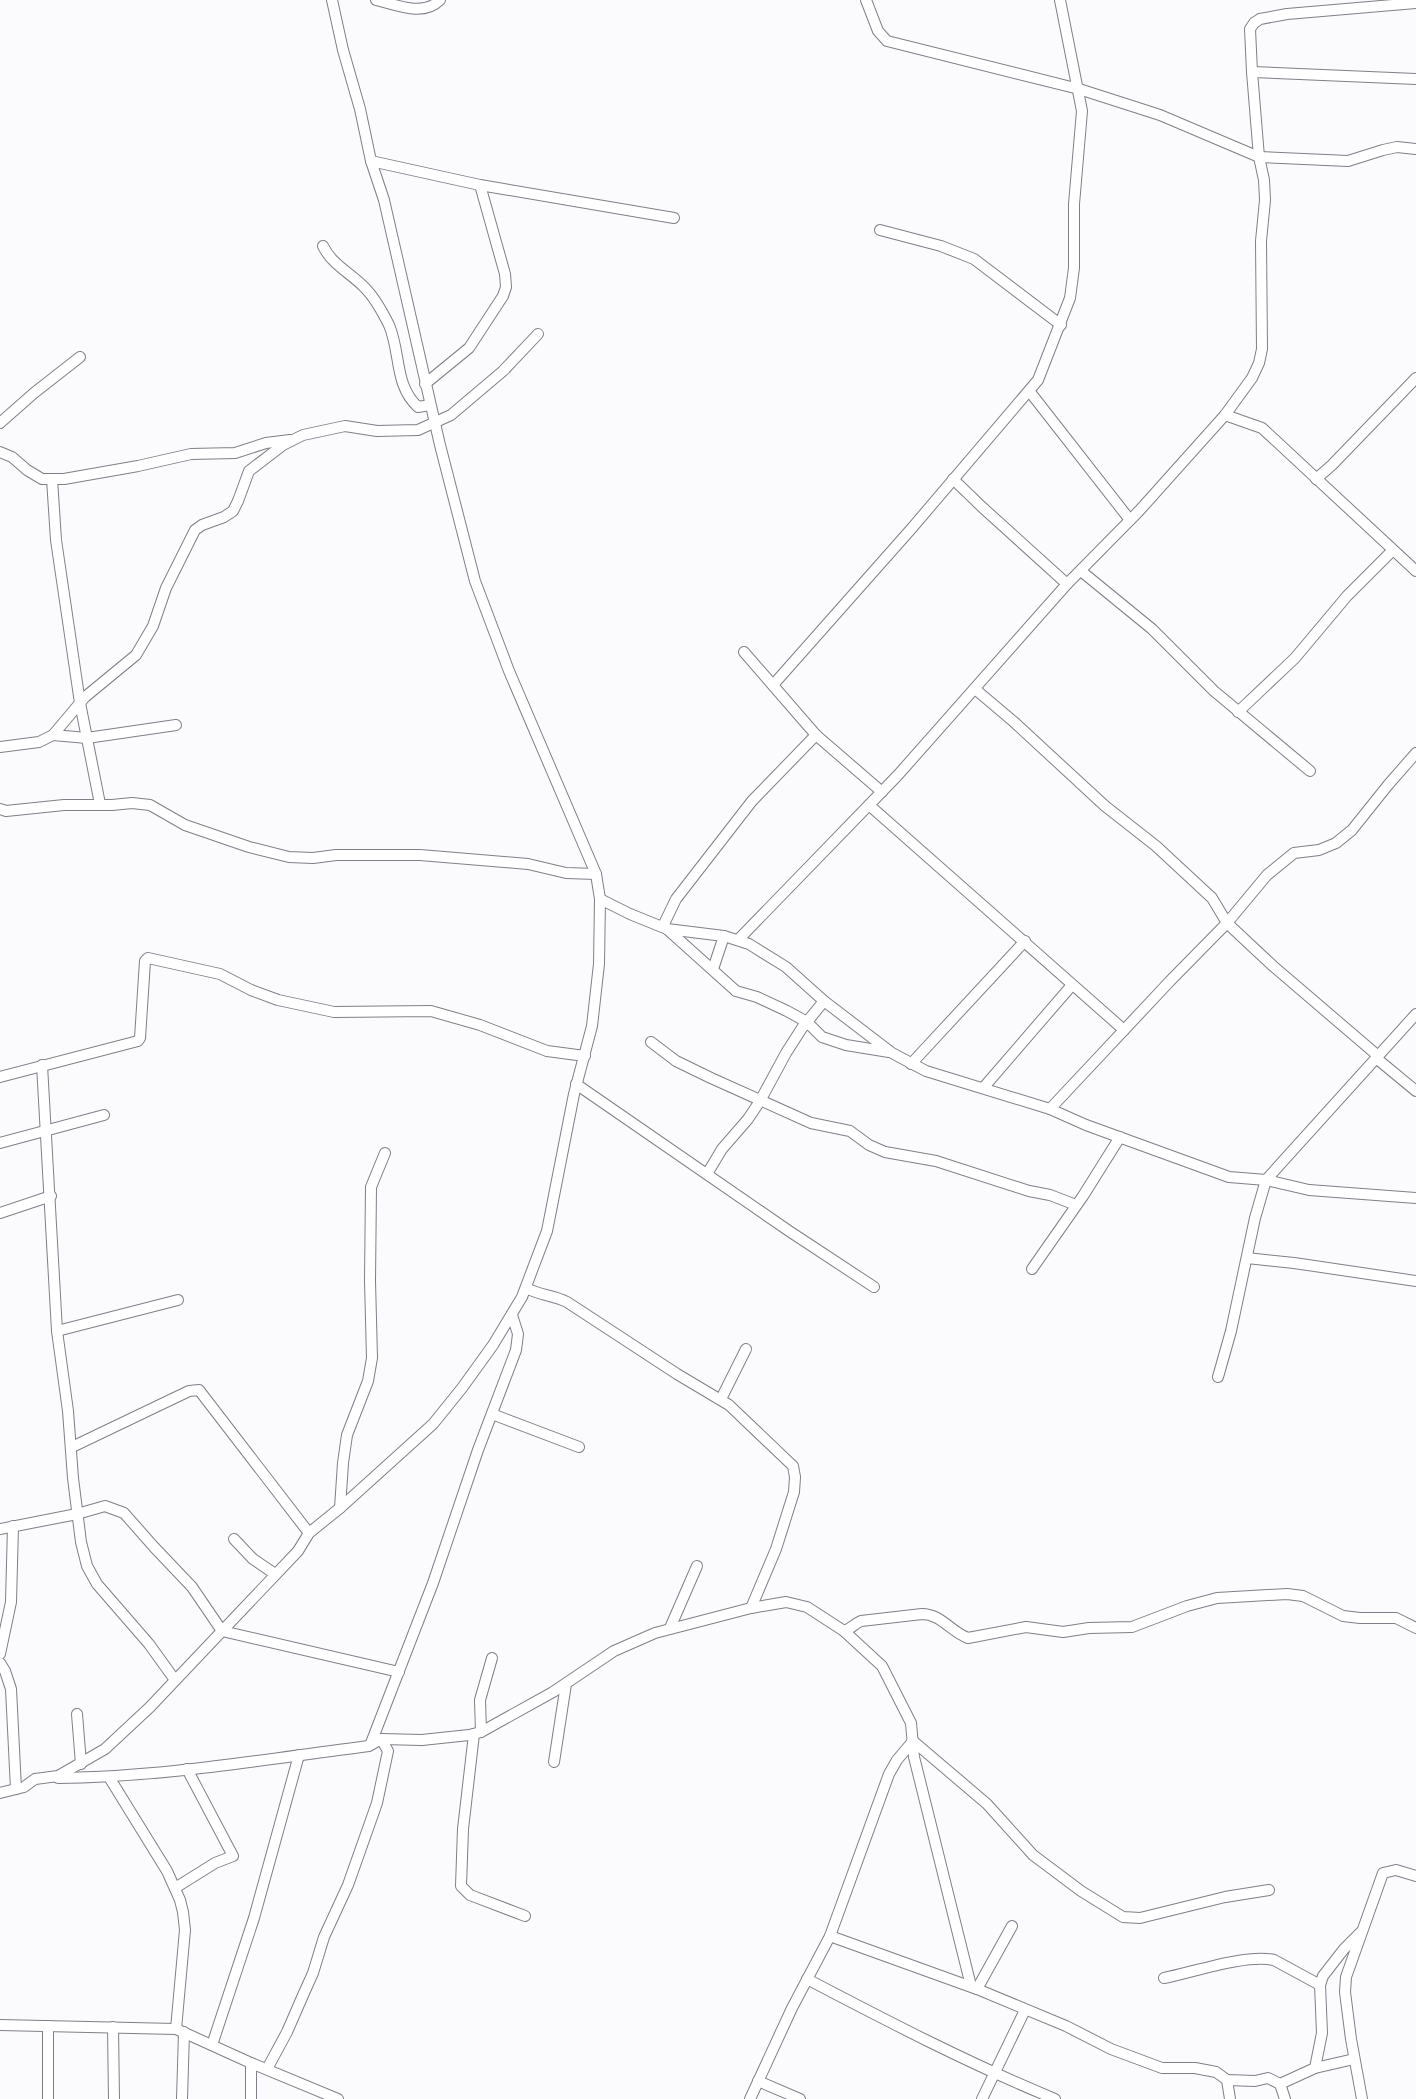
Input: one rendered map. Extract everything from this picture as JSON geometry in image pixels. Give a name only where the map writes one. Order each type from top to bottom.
[{"type":"street","points":[[0,1793],[24,1787],[34,1779],[58,1776],[105,1749],[128,1729],[298,1551],[309,1533],[433,1424],[462,1388],[512,1315],[526,1288],[547,1231],[576,1084],[585,1056],[597,996],[600,899],[596,874],[484,607],[471,565],[430,405],[384,200],[371,161],[332,0]]},
{"type":"street","points":[[376,0],[423,9],[434,6],[440,0]]},
{"type":"street","points":[[866,0],[878,31],[887,41],[1079,89],[1160,115],[1259,157],[1348,161],[1383,150],[1416,149]]},
{"type":"street","points":[[773,685],[1038,380],[1061,325],[1073,283],[1074,204],[1082,111],[1060,0]]},
{"type":"street","points":[[738,940],[882,792],[1067,584],[1130,520],[1225,415],[1251,378],[1259,363],[1262,349],[1262,241],[1265,201],[1252,72],[1250,29],[1254,23],[1260,19],[1287,14],[1416,3]]},
{"type":"street","points":[[1252,72],[1416,79]]},
{"type":"street","points":[[371,161],[480,185],[674,218]]},
{"type":"street","points":[[425,384],[469,348],[503,296],[506,287],[505,274],[480,185]]},
{"type":"street","points":[[880,230],[940,246],[974,259],[1061,325]]},
{"type":"street","points":[[323,246],[328,256],[368,290],[376,302],[390,327],[406,394],[418,407],[430,405]]},
{"type":"street","points":[[0,747],[39,741],[53,735],[80,702],[136,655],[153,626],[166,588],[195,530],[233,511],[249,471],[283,445],[321,430],[345,426],[393,432],[418,430],[451,415],[503,371],[538,334]]},
{"type":"street","points":[[0,423],[80,357]]},
{"type":"street","points":[[1316,479],[1416,378]]},
{"type":"street","points":[[1030,391],[1130,520]]},
{"type":"street","points":[[1225,415],[1262,428],[1416,571]]},
{"type":"street","points":[[0,452],[12,457],[42,479],[52,479],[84,477],[191,454],[235,453],[267,443],[293,440]]},
{"type":"street","points":[[953,478],[1067,584]]},
{"type":"street","points":[[52,479],[56,540],[80,702],[100,804]]},
{"type":"street","points":[[1238,712],[1295,658],[1347,596],[1392,551]]},
{"type":"street","points":[[1081,571],[1161,638],[1187,666],[1238,712],[1310,771]]},
{"type":"street","points":[[744,652],[816,734],[882,792]]},
{"type":"street","points":[[975,689],[1105,806],[1156,846],[1212,898],[1227,923],[1273,967],[1416,1091]]},
{"type":"street","points":[[53,735],[88,738],[176,724]]},
{"type":"street","points":[[665,928],[676,899],[752,801],[816,734]]},
{"type":"street","points":[[1050,1109],[1227,923],[1267,875],[1294,853],[1319,850],[1336,843],[1352,830],[1416,754]]},
{"type":"street","points":[[0,809],[6,811],[40,806],[132,803],[150,805],[185,825],[249,847],[289,857],[433,856],[528,864],[566,873],[596,874]]},
{"type":"street","points":[[869,806],[1124,1030]]},
{"type":"street","points":[[600,899],[665,928],[724,936],[766,953],[892,1053],[926,1071],[1050,1109],[1229,1177],[1266,1180],[1309,1190],[1416,1198]]},
{"type":"street","points":[[665,928],[736,991],[757,997],[807,1022],[822,1037],[846,1045],[892,1053]]},
{"type":"street","points":[[713,969],[724,936]]},
{"type":"street","points":[[911,1064],[1025,941]]},
{"type":"street","points":[[0,1077],[138,1041],[145,961],[148,958],[220,974],[278,1000],[334,1012],[431,1011],[480,1025],[547,1051],[585,1056]]},
{"type":"street","points":[[984,1087],[1072,985]]},
{"type":"street","points":[[707,1174],[722,1149],[748,1119],[786,1053],[824,1001]]},
{"type":"street","points":[[1218,1377],[1266,1180],[1416,1014]]},
{"type":"street","points":[[651,1042],[676,1060],[760,1101],[811,1123],[850,1131],[869,1145],[885,1152],[936,1161],[1076,1205]]},
{"type":"street","points":[[43,1065],[57,1331],[72,1447],[77,1514],[87,1566],[97,1584],[149,1644],[175,1680]]},
{"type":"street","points":[[576,1084],[874,1287]]},
{"type":"street","points":[[0,1143],[104,1115]]},
{"type":"street","points":[[1032,1269],[1119,1137]]},
{"type":"street","points":[[340,1508],[347,1435],[369,1381],[372,1358],[371,1187],[385,1153]]},
{"type":"street","points":[[0,1213],[51,1196]]},
{"type":"street","points":[[1247,1258],[1416,1281]]},
{"type":"street","points":[[526,1288],[567,1302],[677,1374],[721,1399],[793,1466],[794,1492],[776,1549],[751,1608]]},
{"type":"street","points":[[57,1331],[178,1300]]},
{"type":"street","points":[[369,1746],[374,1740],[518,1342],[512,1315]]},
{"type":"street","points":[[721,1399],[746,1349]]},
{"type":"street","points":[[72,1447],[190,1391],[199,1390],[309,1533]]},
{"type":"street","points":[[492,1414],[579,1447]]},
{"type":"street","points":[[0,1529],[105,1506],[124,1513],[192,1587],[222,1631],[399,1672]]},
{"type":"street","points":[[0,1654],[11,1602],[13,1526]]},
{"type":"street","points":[[234,1539],[253,1559],[275,1574]]},
{"type":"street","points":[[670,1628],[697,1566]]},
{"type":"street","points":[[844,1631],[850,1630],[861,1621],[922,1614],[931,1614],[968,1638],[1026,1627],[1063,1632],[1132,1627],[1187,1606],[1217,1598],[1287,1594],[1303,1596],[1343,1616],[1396,1618],[1416,1628]]},
{"type":"street","points":[[34,1779],[109,1777],[187,1769],[369,1746],[381,1739],[422,1740],[478,1733],[566,1684],[614,1651],[670,1628],[751,1608],[786,1602],[797,1604],[807,1607],[844,1631],[882,1666],[912,1723],[915,1757],[974,1987]]},
{"type":"street","points":[[492,1658],[480,1700],[478,1733],[463,1829],[461,1886],[470,1895],[525,1916]]},
{"type":"street","points":[[0,1663],[11,1689],[16,1789]]},
{"type":"street","points":[[554,1762],[566,1684]]},
{"type":"street","points":[[77,1714],[81,1764]]},
{"type":"street","points":[[267,2069],[313,1973],[324,1937],[348,1885],[377,1803],[388,1751],[381,1739]]},
{"type":"street","points":[[913,1741],[987,1804],[1033,1855],[1081,1891],[1123,1917],[1140,1918],[1225,1897],[1269,1890]]},
{"type":"street","points":[[750,2099],[830,1936],[889,1774],[913,1741]]},
{"type":"street","points":[[212,2045],[254,1918],[299,1755]]},
{"type":"street","points":[[175,1888],[215,1863],[233,1856],[187,1769]]},
{"type":"street","points":[[109,1777],[167,1871],[183,1912],[185,1930],[180,2031],[183,2099]]},
{"type":"street","points":[[1362,2099],[1345,1984],[1383,1873],[1396,1870],[1416,1876]]},
{"type":"street","points":[[974,1987],[1012,1926]]},
{"type":"street","points":[[1315,2068],[1322,2033],[1321,1984],[1328,1969],[1363,1930]]},
{"type":"street","points":[[830,1936],[974,1987],[1066,2026],[1111,2049],[1161,2068],[1195,2068],[1216,2072],[1227,2080],[1255,2081],[1268,2078],[1280,2084],[1285,2099]]},
{"type":"street","points":[[1164,1978],[1237,1962],[1266,1959],[1274,1960],[1321,1984]]},
{"type":"street","points":[[807,1979],[993,2074],[1055,2099]]},
{"type":"street","points":[[982,2099],[1025,2010]]},
{"type":"street","points":[[0,2025],[180,2031],[267,2069],[317,2095],[338,2099]]},
{"type":"street","points":[[48,2026],[48,2099]]},
{"type":"street","points":[[113,2027],[114,2099]]},
{"type":"street","points":[[1280,2084],[1315,2068],[1354,2059]]},
{"type":"street","points":[[251,2063],[251,2099]]},
{"type":"street","points":[[1227,2080],[1230,2099]]},
{"type":"street","points":[[758,2081],[800,2099]]}]
